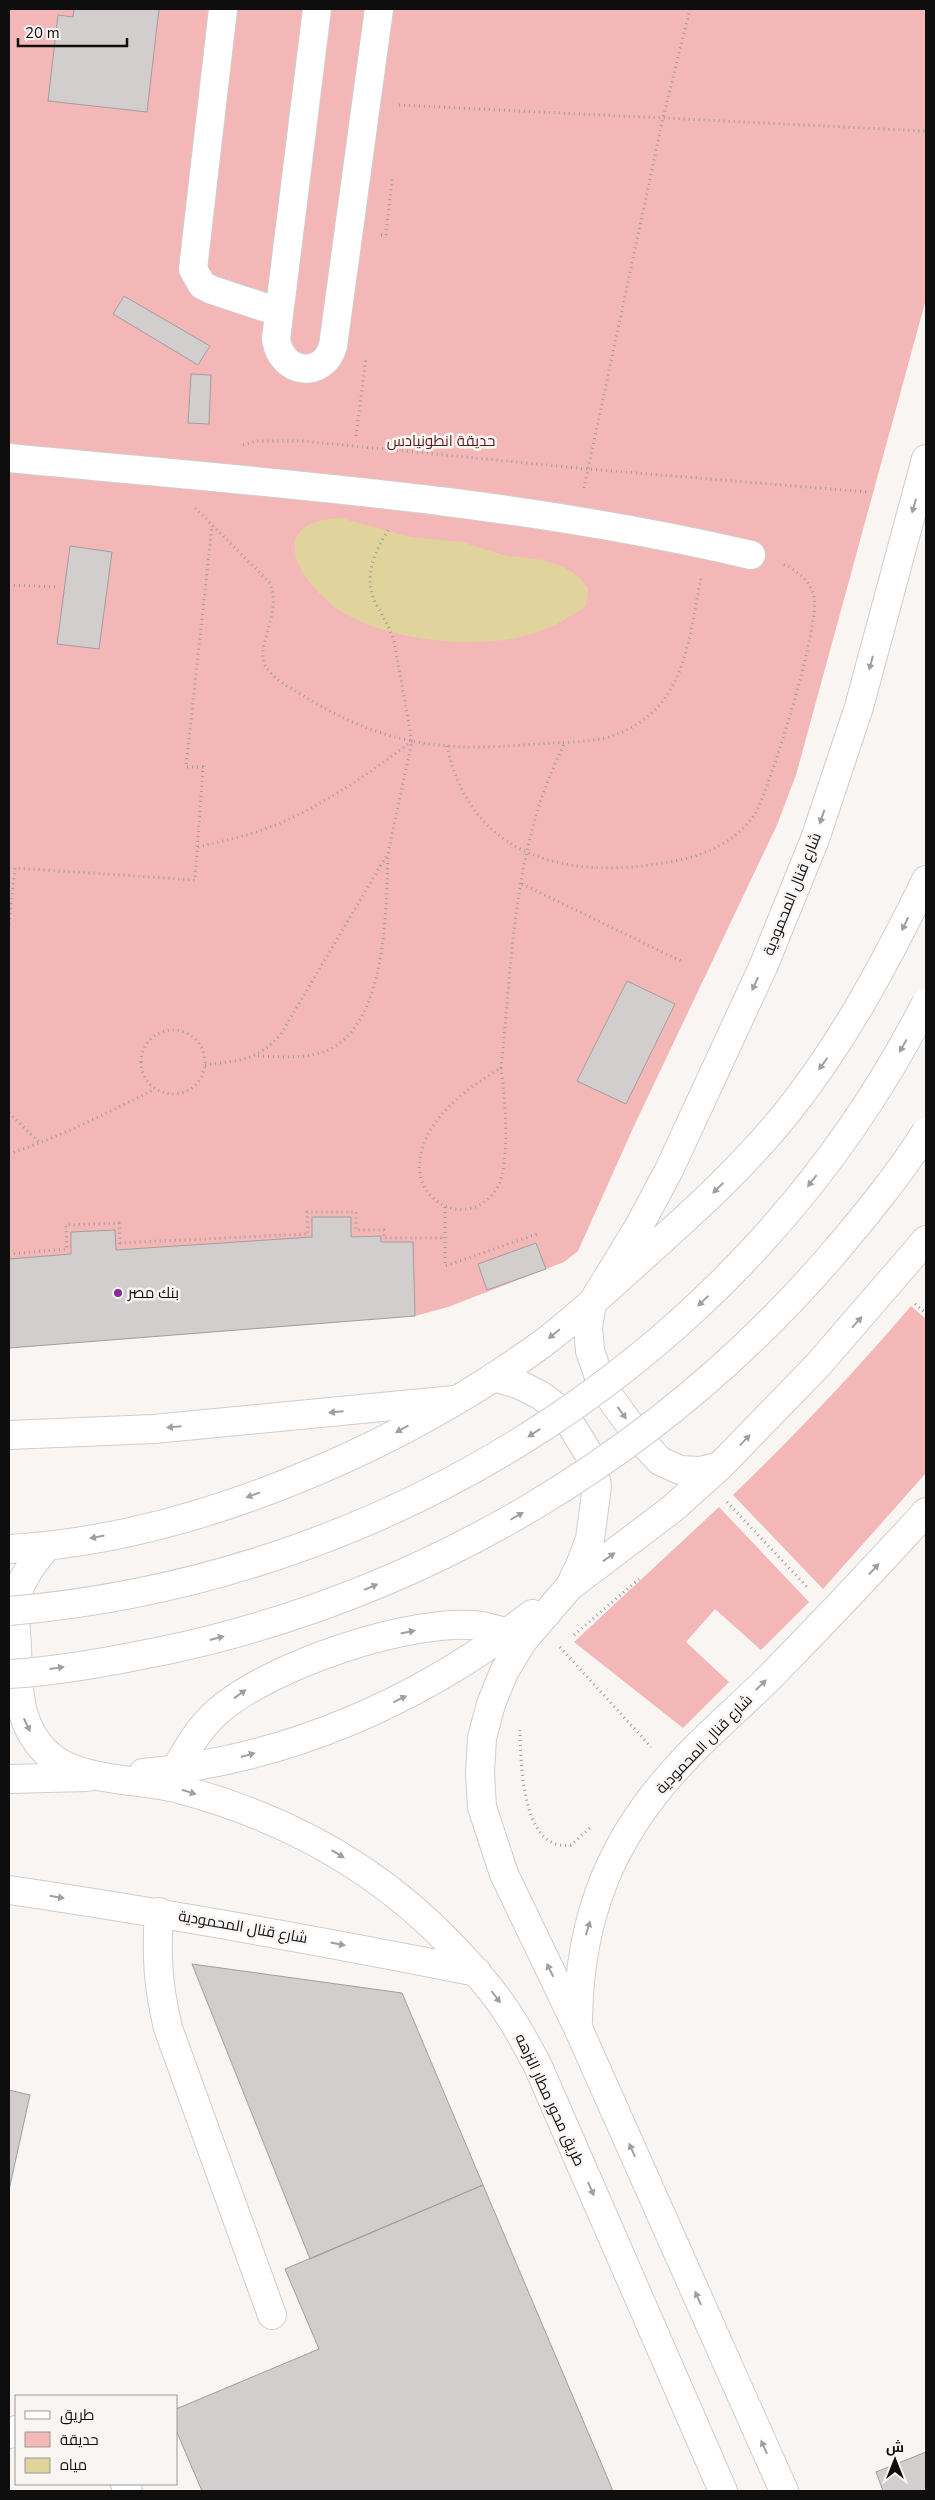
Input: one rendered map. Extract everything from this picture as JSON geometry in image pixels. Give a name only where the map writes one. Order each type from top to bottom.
[{"type":"main road","points":[[224,9],[193,269],[202,285],[212,290],[279,312]]},
{"type":"main road","points":[[316,9],[276,339],[277,349],[282,358],[295,367],[312,368],[327,358],[333,346],[379,9]]},
{"type":"main road","points":[[9,458],[415,499],[578,521],[707,544],[751,555]]},
{"type":"main road","name":"شارع قنال المحمودية","points":[[592,1303],[638,1228],[669,1170],[763,967],[815,839],[859,707],[926,458]]},
{"type":"main road","points":[[9,1548],[47,1546],[132,1530],[216,1508],[298,1478],[378,1443],[493,1377],[544,1342],[592,1303],[738,1168],[786,1115],[828,1057],[866,997],[926,880]]},
{"type":"main road","points":[[9,1611],[55,1607],[131,1595],[208,1577],[282,1555],[356,1527],[427,1494],[496,1457],[549,1423],[625,1369],[685,1318],[741,1264],[794,1204],[843,1141],[887,1074],[926,1004]]},
{"type":"main road","points":[[9,1674],[118,1660],[196,1644],[272,1623],[347,1597],[420,1567],[490,1532],[558,1492],[639,1436],[686,1400],[744,1348],[800,1292],[864,1217],[926,1132]]},
{"type":"main road","points":[[9,1779],[106,1776],[175,1770],[243,1757],[293,1743],[350,1722],[405,1697],[457,1667],[508,1633],[672,1509],[720,1466],[818,1365],[871,1307],[926,1240]]},
{"type":"main road","points":[[592,1303],[589,1335],[590,1351],[598,1374],[610,1396],[644,1444],[660,1461],[680,1470],[700,1471],[720,1466]]},
{"type":"main road","points":[[493,1377],[518,1384],[540,1395],[563,1412],[592,1459],[597,1486],[590,1539],[582,1563],[570,1586],[522,1642],[504,1672],[491,1704],[482,1738],[480,1773],[482,1807],[504,1874],[578,2028],[784,2491]]},
{"type":"main road","points":[[9,1435],[154,1429],[454,1400]]},
{"type":"main road","name":"شارع قنال المحمودية","points":[[578,2028],[578,1985],[584,1943],[596,1902],[611,1862],[632,1825],[657,1790],[685,1758],[849,1596],[926,1512]]},
{"type":"main road","points":[[47,1546],[24,1577],[18,1594],[16,1613],[22,1714],[40,1746],[54,1759],[71,1768],[106,1776]]},
{"type":"main road","points":[[175,1770],[193,1739],[216,1712],[244,1691],[284,1672],[365,1642],[432,1627],[482,1626],[508,1633]]},
{"type":"main road","name":"طريق محور مطار النزهه","points":[[106,1776],[177,1788],[237,1806],[311,1838],[372,1875],[421,1914],[477,1972],[510,2016],[537,2064],[723,2491]]},
{"type":"main road","name":"شارع قنال المحمودية","points":[[9,1890],[159,1912],[318,1940],[477,1972]]},
{"type":"main road","points":[[159,1912],[156,1952],[159,1990],[168,2028],[272,2315]]},
{"type":"path","points":[[578,521],[663,118],[690,9]]},
{"type":"path","points":[[366,104],[926,131]]},
{"type":"path","points":[[240,446],[256,441],[303,441],[588,469],[868,492]]},
{"type":"path","points":[[9,924],[14,868],[195,880],[203,767],[186,767],[212,525],[264,575],[273,588],[275,604],[262,654],[267,670],[335,716],[412,741],[447,746],[565,742],[603,738],[622,732],[640,723],[668,695],[683,658],[707,544]]},
{"type":"path","points":[[205,1064],[257,1056],[306,1057],[328,1050],[341,1040],[362,1016],[375,984],[382,952],[388,853],[412,741],[394,640],[371,592],[370,581],[374,557],[392,525]]},
{"type":"path","points":[[447,746],[457,784],[479,818],[509,844],[526,852],[563,863],[624,869],[695,857],[734,836],[755,813],[779,750],[816,613],[811,587],[794,569],[751,555]]},
{"type":"path","points":[[9,586],[57,587]]},
{"type":"path","points":[[198,847],[250,834],[304,810],[348,787],[412,741]]},
{"type":"path","points":[[501,1068],[477,1083],[455,1101],[437,1122],[426,1140],[420,1158],[420,1173],[424,1188],[434,1200],[446,1207],[461,1210],[476,1208],[488,1199],[498,1186],[506,1143],[506,1114],[501,1068],[526,852],[546,786],[565,742]]},
{"type":"path","points":[[257,1056],[270,1048],[281,1034],[388,853]]},
{"type":"path","points":[[522,884],[681,961]]},
{"type":"path","points":[[174,1030],[194,1037],[205,1054],[205,1064],[200,1078],[190,1089],[168,1094],[155,1089],[147,1081],[140,1062],[147,1043],[164,1031],[174,1030]]},
{"type":"path","points":[[9,1154],[40,1144],[155,1089]]},
{"type":"path","points":[[9,1112],[40,1144]]},
{"type":"path","points":[[446,1207],[445,1266],[537,1234]]},
{"type":"path","points":[[9,1254],[67,1249],[66,1225],[119,1223],[120,1243],[308,1234],[307,1212],[356,1212],[356,1230],[384,1230],[384,1238],[444,1238]]},
{"type":"path","points":[[912,1301],[926,1313]]},
{"type":"path","points":[[723,1498],[813,1593]]},
{"type":"path","points":[[573,1636],[643,1575]]},
{"type":"path","points":[[554,1652],[566,1642]]},
{"type":"path","points":[[560,1647],[654,1749]]},
{"type":"path","points":[[520,1722],[522,1781],[525,1796],[535,1823],[547,1840],[555,1845],[570,1845],[598,1820]]},
{"type":"green space","name":"حديقة انطونيادس","points":[[9,9],[926,9],[926,299],[796,775],[777,825],[634,1126],[578,1251],[564,1262],[448,1307],[415,1316],[9,1348]]},
{"type":"green space","points":[[911,1306],[926,1319],[926,1473],[823,1589],[733,1495],[824,1403]]},
{"type":"green space","points":[[719,1507],[809,1602],[761,1650],[715,1609],[686,1642],[729,1682],[683,1728],[574,1642]]},
{"type":"water","points":[[341,518],[410,537],[462,542],[503,555],[542,560],[562,566],[579,577],[588,588],[586,606],[542,631],[504,640],[482,642],[433,640],[408,636],[363,623],[328,602],[314,588],[296,557],[295,543],[301,530],[316,522]]},
{"type":"building","points":[[74,9],[159,9],[147,112],[48,101],[58,15],[73,17]]},
{"type":"building","points":[[124,296],[210,346],[198,365],[113,314]]},
{"type":"building","points":[[191,374],[211,375],[209,424],[188,423]]},
{"type":"building","points":[[70,546],[112,552],[99,649],[57,644]]},
{"type":"building","points":[[627,981],[675,1004],[626,1104],[577,1081]]},
{"type":"building","points":[[312,1217],[351,1217],[351,1237],[381,1236],[381,1242],[413,1242],[415,1316],[9,1348],[9,1259],[71,1254],[71,1232],[115,1230],[116,1250],[312,1237]]},
{"type":"building","points":[[536,1243],[546,1269],[487,1290],[478,1264]]},
{"type":"building","points":[[192,1964],[402,1993],[483,2185],[310,2259]]},
{"type":"building","points":[[9,2090],[30,2095],[9,2190]]},
{"type":"building","points":[[483,2185],[613,2491],[202,2491],[178,2435],[178,2408],[319,2349],[285,2269]]},
{"type":"building","points":[[926,2452],[926,2491],[883,2491],[876,2472]]},
{"type":"place","name":"بنك مصر","points":[[118,1293]]}]
